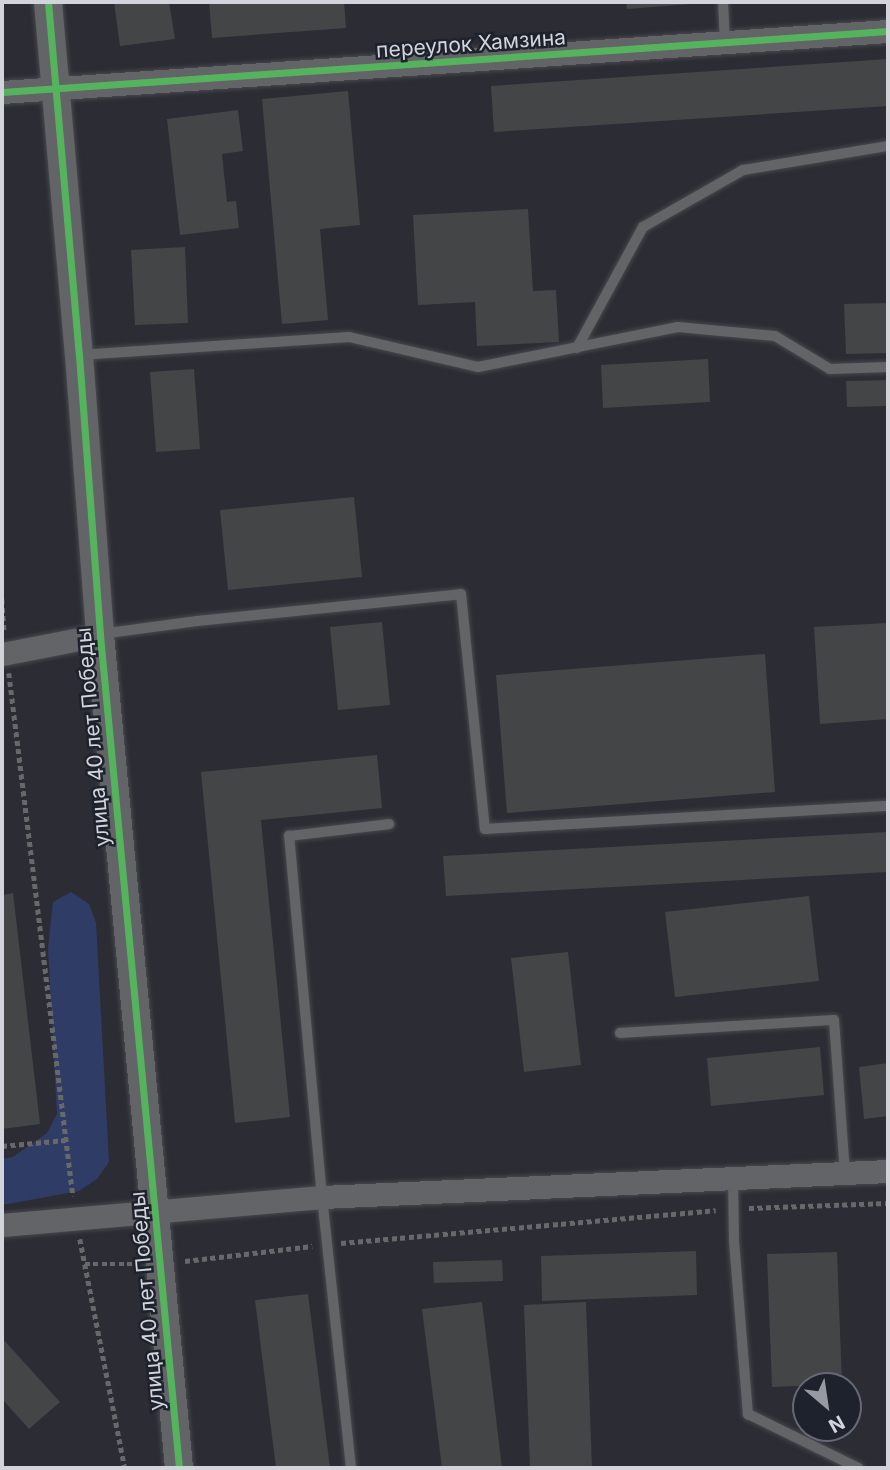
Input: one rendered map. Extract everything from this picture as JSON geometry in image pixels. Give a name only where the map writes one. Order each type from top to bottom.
[{"type":"street","name":"улица 40 лет Победы","points":[[48,2],[100,635],[179,1468]]},
{"type":"street","name":"переулок Хамзина","points":[[2,92],[888,31]]},
{"type":"street","points":[[4,654],[100,635]]},
{"type":"street","points":[[2,1225],[322,1197],[888,1171]]},
{"type":"lane","points":[[723,2],[725,43]]},
{"type":"lane","points":[[577,348],[643,227],[743,170],[888,146]]},
{"type":"lane","points":[[79,355],[349,337],[478,367],[678,327],[775,336],[830,369],[888,367]]},
{"type":"lane","points":[[100,635],[197,621],[461,594],[485,829],[888,806]]},
{"type":"lane","points":[[351,1468],[322,1197],[289,836],[389,824]]},
{"type":"lane","points":[[620,1033],[834,1020],[845,1173]]},
{"type":"lane","points":[[733,1178],[748,1413],[858,1468]]},
{"type":"path","points":[[2,599],[4,654],[75,1219],[125,1468]]},
{"type":"path","points":[[2,1146],[66,1140]]},
{"type":"path","points":[[85,1264],[161,1263],[327,1245],[734,1209],[888,1203]]},
{"type":"shaded area","points":[[71,892],[89,904],[96,923],[109,1162],[97,1179],[79,1191],[2,1205],[2,1159],[13,1157],[47,1133],[57,1114],[48,948],[53,902]]},
{"type":"building","points":[[114,2],[169,2],[175,39],[120,46]]},
{"type":"building","points":[[209,2],[344,2],[346,28],[212,38]]},
{"type":"building","points":[[626,2],[691,2],[691,4],[627,9]]},
{"type":"building","points":[[888,59],[888,106],[494,132],[491,86]]},
{"type":"building","points":[[348,91],[360,225],[320,229],[328,320],[282,324],[262,99]]},
{"type":"building","points":[[238,110],[243,151],[222,154],[227,202],[236,201],[239,228],[180,235],[167,119]]},
{"type":"building","points":[[528,209],[533,291],[556,290],[559,342],[477,346],[475,302],[418,305],[413,215]]},
{"type":"building","points":[[185,247],[188,323],[135,325],[131,250]]},
{"type":"building","points":[[888,303],[888,353],[846,354],[844,304]]},
{"type":"building","points":[[708,359],[710,402],[603,408],[601,365]]},
{"type":"building","points":[[194,369],[200,449],[156,452],[150,372]]},
{"type":"building","points":[[888,380],[888,406],[847,407],[846,381]]},
{"type":"building","points":[[354,497],[362,577],[228,590],[220,510]]},
{"type":"building","points":[[382,622],[390,705],[338,710],[330,627]]},
{"type":"building","points":[[888,623],[888,719],[820,724],[814,627]]},
{"type":"building","points":[[765,654],[775,792],[507,813],[496,675]]},
{"type":"building","points":[[377,755],[382,808],[261,820],[290,1117],[235,1123],[201,772]]},
{"type":"building","points":[[888,832],[888,872],[446,896],[443,856]]},
{"type":"building","points":[[13,893],[40,1124],[2,1129],[2,895]]},
{"type":"building","points":[[809,896],[819,981],[675,997],[665,912]]},
{"type":"building","points":[[568,952],[581,1065],[524,1072],[511,958]]},
{"type":"building","points":[[820,1047],[824,1095],[711,1106],[707,1058]]},
{"type":"building","points":[[888,1063],[888,1116],[864,1119],[859,1067]]},
{"type":"building","points":[[696,1251],[697,1295],[542,1301],[541,1256]]},
{"type":"building","points":[[837,1252],[842,1372],[792,1372],[792,1386],[772,1387],[767,1254]]},
{"type":"building","points":[[502,1260],[503,1281],[434,1283],[433,1262]]},
{"type":"building","points":[[308,1294],[330,1468],[276,1468],[255,1300]]},
{"type":"building","points":[[482,1302],[502,1468],[442,1468],[422,1309]]},
{"type":"building","points":[[586,1302],[592,1468],[530,1468],[524,1305]]},
{"type":"building","points":[[2,1338],[60,1402],[29,1429],[2,1399]]},
{"type":"cycle path","points":[[48,2],[100,635],[179,1468]]},
{"type":"cycle path","points":[[2,92],[888,31]]}]
